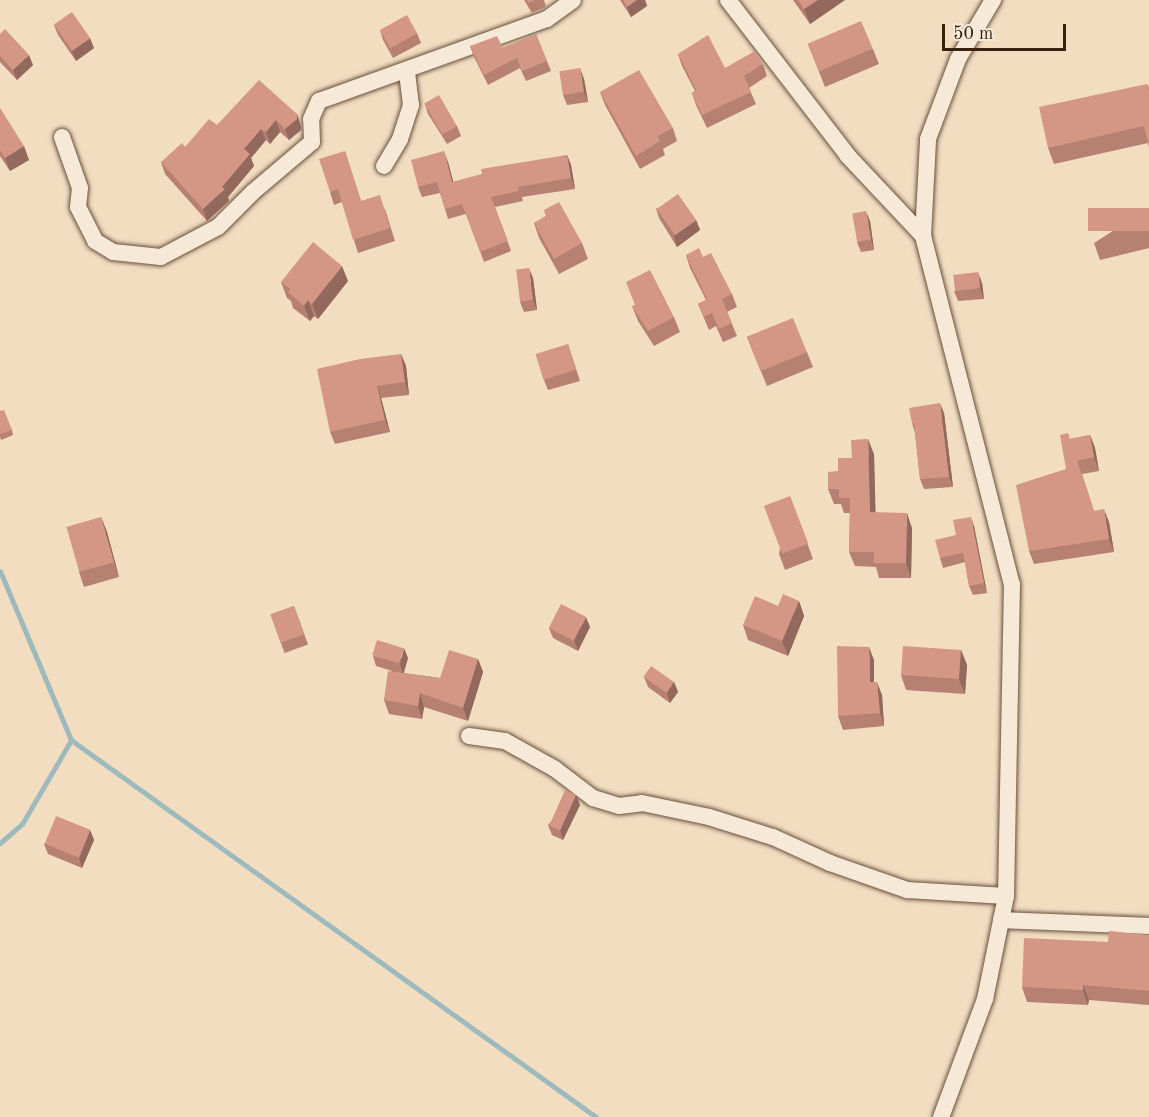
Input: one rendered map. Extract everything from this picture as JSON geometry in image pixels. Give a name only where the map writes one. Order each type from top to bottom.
[{"type":"street","points":[[63,137],[80,188],[78,207],[95,241],[113,252],[161,257],[218,227],[253,192],[312,142],[311,118],[319,101],[547,19],[573,0]]},
{"type":"street","points":[[728,0],[848,156],[923,236]]},
{"type":"street","points":[[941,1117],[985,999],[1006,896],[1011,584],[923,236],[928,139],[958,58],[993,0]]},
{"type":"street","points":[[384,166],[400,139],[411,105],[407,71]]},
{"type":"street","points":[[469,736],[505,741],[555,770],[593,798],[619,806],[642,803],[709,817],[773,837],[830,863],[907,890],[1006,896]]},
{"type":"street","points":[[1001,920],[1149,926]]},
{"type":"building","points":[[623,0],[637,0],[627,7]]},
{"type":"building","points":[[798,0],[818,0],[804,9]]},
{"type":"building","points":[[72,12],[90,38],[72,51],[54,25]]},
{"type":"building","points":[[407,15],[417,33],[390,48],[380,30]]},
{"type":"building","points":[[861,21],[873,49],[819,71],[808,44]]},
{"type":"building","points":[[5,29],[29,55],[13,70],[0,56],[0,34]]},
{"type":"building","points":[[536,34],[547,61],[522,71],[517,58],[484,75],[470,46],[497,36],[503,48]]},
{"type":"building","points":[[708,35],[725,68],[755,51],[763,64],[744,76],[751,92],[702,115],[692,93],[696,90],[678,54]]},
{"type":"building","points":[[580,68],[584,92],[563,95],[559,71]]},
{"type":"building","points":[[639,70],[673,128],[658,136],[660,141],[636,156],[600,92]]},
{"type":"building","points":[[259,80],[297,114],[297,119],[285,129],[276,120],[266,132],[261,129],[244,149],[250,154],[222,187],[225,189],[203,209],[161,162],[182,143],[185,147],[209,119],[217,125]]},
{"type":"building","points":[[1147,84],[1149,147],[1144,126],[1048,148],[1039,107]]},
{"type":"building","points":[[439,95],[457,126],[442,135],[424,104]]},
{"type":"building","points":[[0,108],[24,146],[5,158],[0,150]]},
{"type":"building","points":[[345,151],[361,201],[380,195],[390,228],[353,240],[338,189],[330,192],[319,159]]},
{"type":"building","points":[[444,151],[452,182],[482,174],[481,169],[567,155],[571,178],[518,187],[519,191],[491,197],[508,241],[480,252],[462,204],[445,209],[437,182],[418,187],[411,160]]},
{"type":"building","points":[[678,194],[696,220],[675,235],[657,209]]},
{"type":"building","points":[[559,202],[582,243],[554,259],[534,223],[547,216],[544,210]]},
{"type":"building","points":[[1088,208],[1149,208],[1149,231],[1088,231]]},
{"type":"building","points":[[866,211],[871,240],[857,242],[852,213]]},
{"type":"building","points":[[313,242],[342,266],[312,304],[308,300],[304,306],[288,292],[290,289],[281,282]]},
{"type":"building","points":[[699,248],[703,257],[711,253],[732,294],[722,299],[732,323],[719,329],[712,313],[704,317],[698,304],[707,299],[686,255]]},
{"type":"building","points":[[529,268],[533,300],[520,301],[516,270]]},
{"type":"building","points":[[650,270],[674,317],[648,331],[632,306],[635,305],[626,282]]},
{"type":"building","points":[[978,272],[980,288],[955,291],[953,275]]},
{"type":"building","points":[[793,318],[807,352],[761,371],[747,337]]},
{"type":"building","points":[[568,344],[576,370],[543,380],[535,354]]},
{"type":"building","points":[[401,354],[405,382],[377,386],[385,420],[330,432],[317,369],[360,359]]},
{"type":"building","points":[[940,403],[949,477],[920,479],[914,422],[912,423],[909,408]]},
{"type":"building","points":[[4,410],[12,430],[0,434],[0,411]]},
{"type":"building","points":[[1068,433],[1070,439],[1090,435],[1094,457],[1077,461],[1094,511],[1104,509],[1109,539],[1029,551],[1016,485],[1066,469],[1060,435]]},
{"type":"building","points":[[868,439],[870,512],[907,513],[906,563],[874,563],[874,552],[849,552],[850,498],[839,498],[839,489],[828,489],[828,472],[838,471],[838,458],[852,458],[851,440]]},
{"type":"building","points":[[790,496],[808,544],[782,554],[764,506]]},
{"type":"building","points":[[101,517],[114,562],[79,572],[66,527]]},
{"type":"building","points":[[971,517],[984,583],[969,586],[963,553],[940,558],[935,540],[956,535],[953,520]]},
{"type":"building","points":[[783,594],[799,601],[782,641],[743,625],[755,596],[778,606]]},
{"type":"building","points":[[561,604],[586,617],[574,641],[549,628]]},
{"type":"building","points":[[294,606],[304,634],[281,643],[271,615]]},
{"type":"building","points":[[377,640],[404,648],[399,663],[372,655]]},
{"type":"building","points":[[837,646],[869,647],[870,682],[877,682],[880,713],[838,716]]},
{"type":"building","points":[[903,646],[961,650],[959,679],[901,675]]},
{"type":"building","points":[[449,650],[478,659],[463,708],[420,693],[418,706],[384,700],[388,671],[440,678]]},
{"type":"building","points":[[651,666],[674,682],[666,693],[644,677]]},
{"type":"building","points":[[565,790],[576,795],[560,831],[549,826]]},
{"type":"building","points":[[56,816],[90,830],[79,858],[45,844]]},
{"type":"building","points":[[1109,931],[1149,935],[1149,991],[1083,985],[1083,990],[1022,987],[1024,938],[1108,942]]},
{"type":"waterway","points":[[0,571],[71,740],[596,1117]]},
{"type":"waterway","points":[[0,843],[22,824],[71,740]]}]
